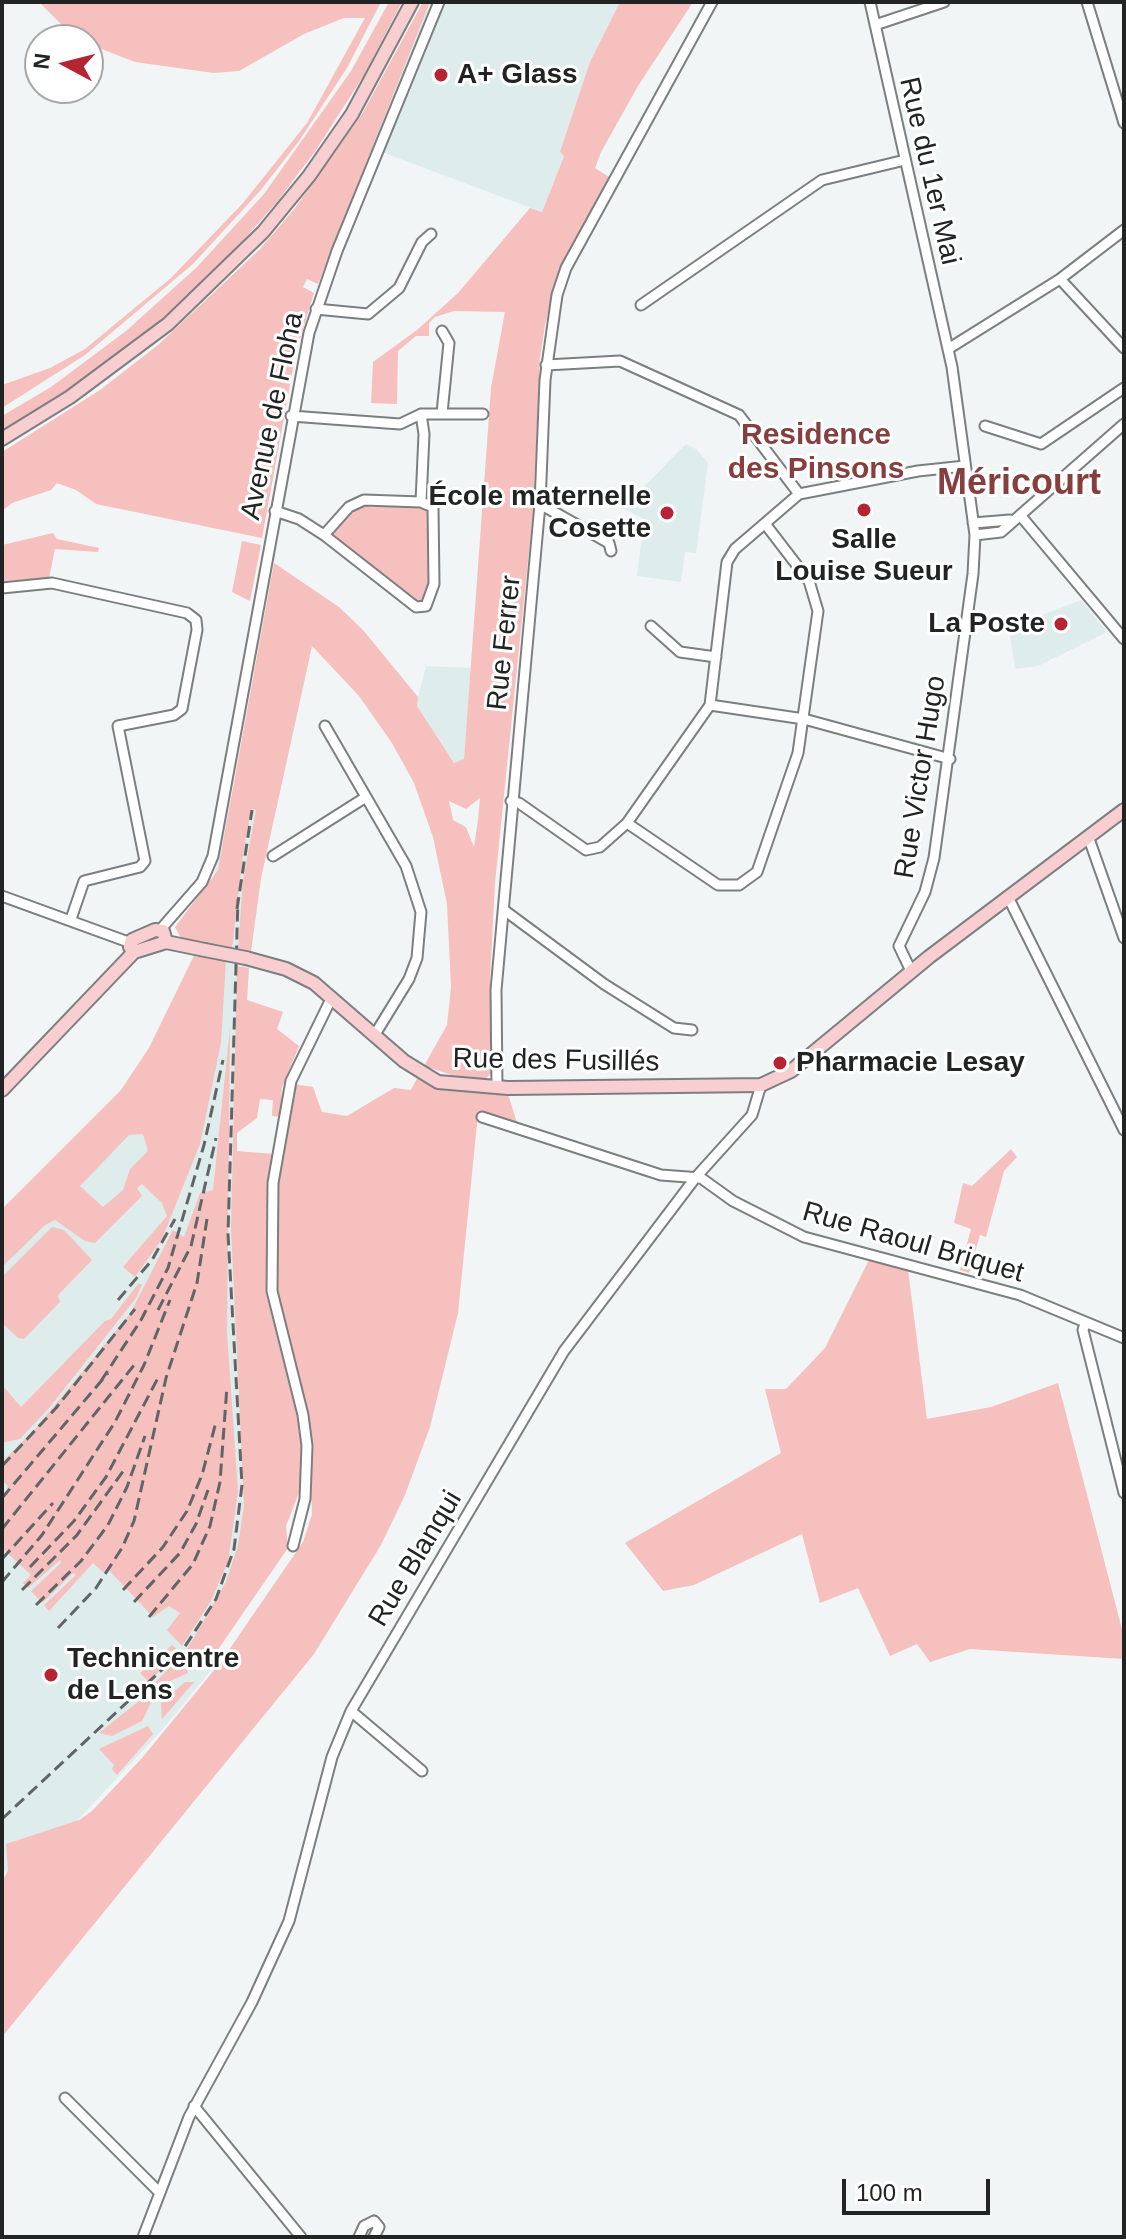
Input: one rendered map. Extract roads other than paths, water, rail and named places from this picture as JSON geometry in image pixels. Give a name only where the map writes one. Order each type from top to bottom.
[{"type":"street","points":[[2,439],[70,397],[168,324],[263,232],[309,176],[352,114],[412,2]]},
{"type":"street","name":"Avenue de Floha","points":[[163,936],[202,882],[213,856],[291,416],[316,309],[439,2]]},
{"type":"street","name":"Rue Ferrer","points":[[497,1087],[496,990],[540,504],[546,365],[557,295],[566,268],[712,2]]},
{"type":"street","name":"Rue du 1er Mai","points":[[870,2],[948,349],[961,414],[965,466]]},
{"type":"street","points":[[875,25],[944,2]]},
{"type":"street","points":[[1087,2],[1124,123]]},
{"type":"street","points":[[641,305],[822,180],[905,160]]},
{"type":"street","points":[[948,349],[1060,279],[1124,230]]},
{"type":"street","points":[[316,309],[368,314],[399,288],[422,242],[431,234]]},
{"type":"street","points":[[1060,279],[1124,348]]},
{"type":"street","points":[[442,331],[449,343],[442,413]]},
{"type":"street","points":[[546,365],[620,361],[739,415],[799,494]]},
{"type":"street","points":[[985,426],[1041,444],[1124,388]]},
{"type":"street","points":[[291,416],[400,424],[421,414],[483,414]]},
{"type":"street","points":[[421,414],[424,434],[421,502]]},
{"type":"street","points":[[975,535],[1001,532],[1124,424]]},
{"type":"street","points":[[511,801],[519,803],[586,850],[600,847],[627,823],[710,705],[725,566],[735,549],[799,494],[965,466]]},
{"type":"street","name":"Rue Victor Hugo","points":[[911,971],[899,946],[931,875],[950,759],[973,574],[975,535],[965,466]]},
{"type":"street","points":[[275,511],[299,519],[324,535],[416,607],[426,606],[434,584],[436,517],[433,507],[421,502],[356,502],[324,535]]},
{"type":"street","points":[[540,504],[609,543],[611,551]]},
{"type":"street","points":[[973,523],[1015,518]]},
{"type":"street","points":[[1015,518],[1124,639]]},
{"type":"street","points":[[627,823],[718,885],[739,885],[757,872],[781,803],[804,719],[818,611],[815,591],[766,525]]},
{"type":"street","points":[[2,588],[35,583],[187,613],[196,620],[197,630],[182,709],[174,715],[118,726],[145,861],[140,867],[84,881],[71,919]]},
{"type":"street","points":[[651,626],[680,652],[716,657]]},
{"type":"street","points":[[710,705],[804,719],[950,759]]},
{"type":"street","points":[[325,726],[415,886],[422,925],[409,979],[374,1036]]},
{"type":"street","points":[[273,856],[366,797]]},
{"type":"street","points":[[761,1085],[791,1071],[870,1003],[1124,810]]},
{"type":"street","points":[[1088,836],[1124,938]]},
{"type":"street","points":[[2,896],[71,919],[132,948]]},
{"type":"street","points":[[1008,897],[1124,1130]]},
{"type":"street","points":[[504,910],[604,984],[674,1028],[692,1030]]},
{"type":"street","points":[[2,1090],[132,948],[163,936]]},
{"type":"street","name":"Rue des Fusillés","points":[[163,936],[298,974],[332,997],[374,1036],[427,1076],[448,1084],[497,1087],[761,1085]]},
{"type":"street","points":[[293,1546],[305,1499],[307,1446],[303,1415],[272,1291],[273,1183],[291,1081],[332,997]]},
{"type":"street","name":"Rue Blanqui","points":[[143,2237],[194,2106],[252,2002],[289,1921],[332,1757],[351,1711],[564,1351],[696,1177],[752,1115],[761,1085]]},
{"type":"street","points":[[482,1117],[661,1175],[696,1177]]},
{"type":"street","name":"Rue Raoul Briquet","points":[[696,1177],[777,1226],[804,1237],[1020,1295],[1124,1338]]},
{"type":"street","points":[[1085,1324],[1083,1330],[1124,1493]]},
{"type":"street","points":[[351,1711],[422,1771]]},
{"type":"street","points":[[65,2098],[159,2192]]},
{"type":"street","points":[[194,2106],[301,2237]]},
{"type":"street","points":[[359,2237],[364,2226],[374,2221],[379,2227],[374,2237]]},
{"type":"railway","points":[[237,909],[252,810]]},
{"type":"railway","points":[[2,1819],[182,1651],[216,1599],[234,1549],[242,1485],[228,1234],[238,899]]},
{"type":"railway","points":[[101,1381],[141,1320],[168,1268],[204,1145],[223,1060]]},
{"type":"railway","points":[[158,1310],[191,1246],[216,1138]]},
{"type":"railway","points":[[118,1300],[152,1260],[175,1219]]},
{"type":"railway","points":[[58,1628],[96,1588],[122,1548],[134,1521],[166,1378],[197,1283],[207,1219]]},
{"type":"railway","points":[[2,1582],[42,1535],[115,1422],[144,1365],[170,1300]]},
{"type":"railway","points":[[2,1466],[56,1408],[135,1309]]},
{"type":"railway","points":[[2,1529],[135,1364]]},
{"type":"railway","points":[[2,1498],[108,1373]]},
{"type":"railway","points":[[30,1567],[74,1521],[106,1477],[159,1376]]},
{"type":"railway","points":[[149,1617],[193,1564],[210,1526],[220,1482],[227,1386]]},
{"type":"railway","points":[[123,1590],[163,1547],[187,1511],[202,1475],[216,1422]]},
{"type":"railway","points":[[36,1605],[81,1561],[108,1525],[127,1487],[145,1436]]},
{"type":"railway","points":[[22,1590],[77,1535],[124,1470]]},
{"type":"railway","points":[[134,1602],[180,1553],[196,1524],[208,1490]]},
{"type":"railway","points":[[2,1559],[53,1503]]},
{"type":"place","name":"A+ Glass","points":[[441,75]]},
{"type":"place","name":"Salle Louise Sueur","points":[[864,510]]},
{"type":"place","name":"École maternelle Cosette","points":[[667,513]]},
{"type":"place","name":"La Poste","points":[[1061,624]]},
{"type":"place","name":"Pharmacie Lesay","points":[[780,1063]]},
{"type":"place","name":"Technicentre de Lens","points":[[51,1675]]},
{"type":"district","name":"Residence des Pinsons","points":[[816,453]]},
{"type":"district","name":"Méricourt","points":[[1019,484]]}]
